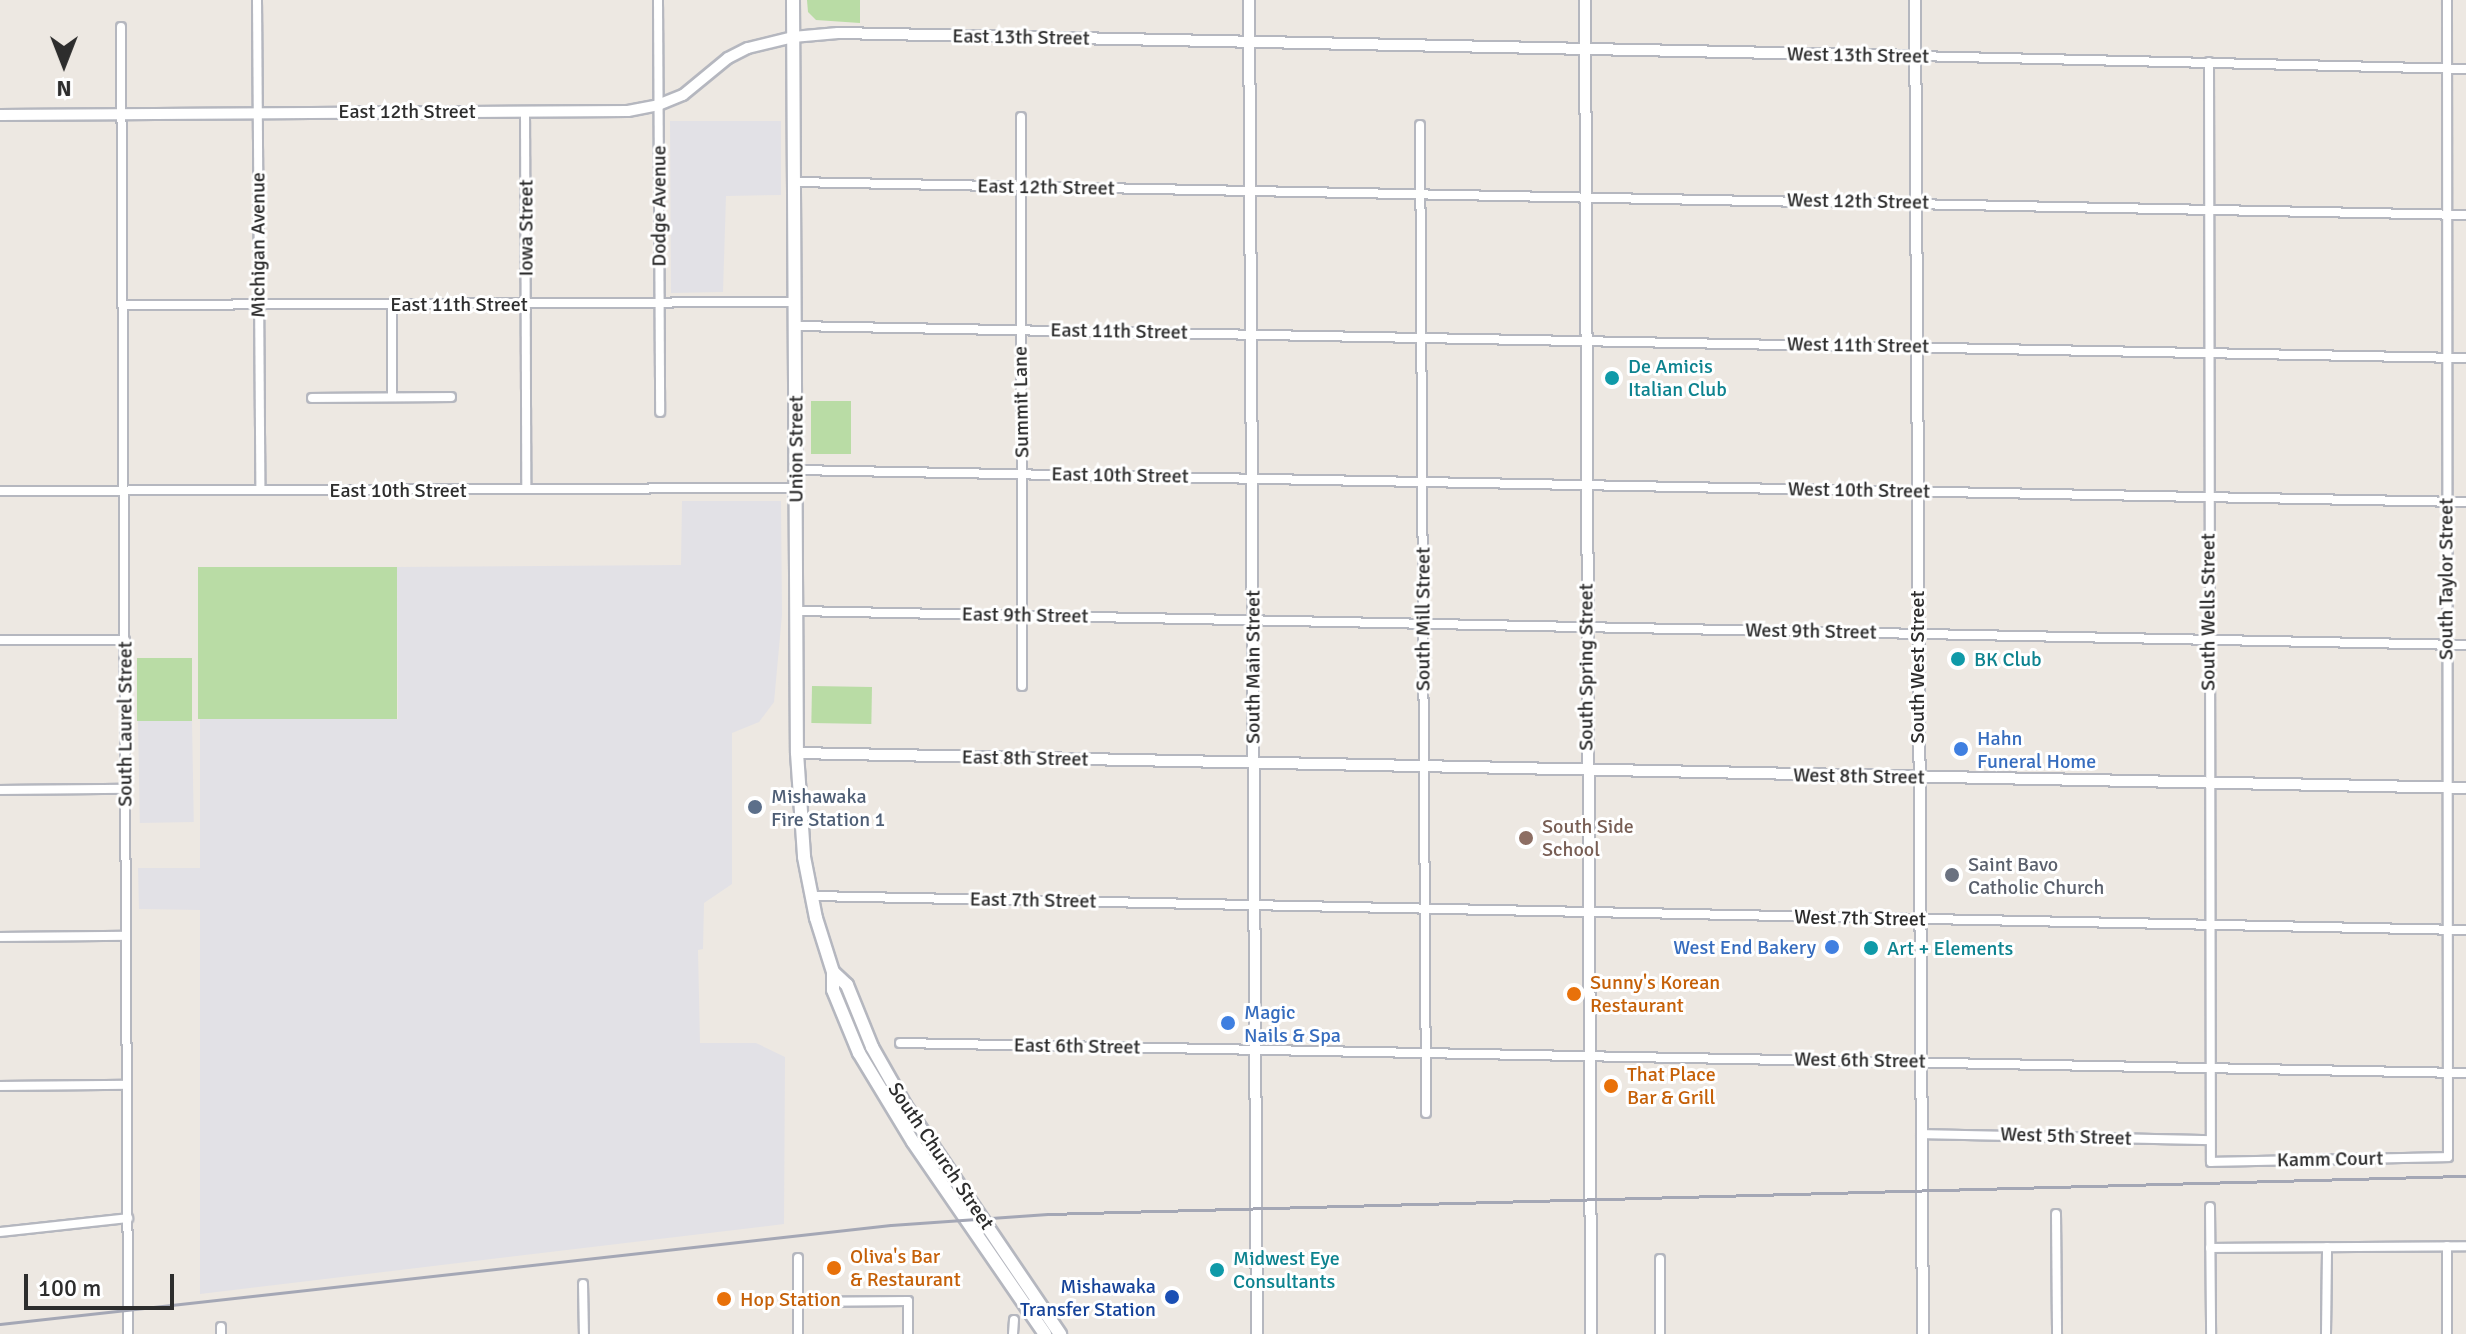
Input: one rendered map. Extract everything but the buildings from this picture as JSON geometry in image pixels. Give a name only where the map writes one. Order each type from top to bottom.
[{"type":"main road","name":"Union Street","points":[[793,0],[797,753],[800,824],[812,896]]},
{"type":"main road","name":"South Church Street","points":[[812,896],[833,972],[833,990],[880,1091],[1045,1334]]},
{"type":"main road","name":"South Church Street","points":[[833,972],[847,985],[872,1047],[905,1105],[1060,1334]]},
{"type":"street","name":"Michigan Avenue","points":[[257,0],[260,490]]},
{"type":"street","name":"Dodge Avenue","points":[[658,0],[660,412]]},
{"type":"street","name":"South Main Street","points":[[1249,0],[1257,1334]]},
{"type":"street","name":"South Spring Street","points":[[1585,0],[1591,1334]]},
{"type":"street","name":"South West Street","points":[[1915,0],[1916,634],[1923,1334]]},
{"type":"street","name":"South Taylor Street","points":[[2447,0],[2448,1157]]},
{"type":"street","name":"South Laurel Street","points":[[121,27],[128,1334]]},
{"type":"street","name":"East 13th Street","points":[[793,37],[862,33],[1249,42]]},
{"type":"street","name":"East 12th Street","points":[[0,115],[628,111],[658,105],[693,88],[736,53],[793,37]]},
{"type":"street","name":"West 13th Street","points":[[1249,42],[2466,69]]},
{"type":"street","name":"South Wells Street","points":[[2209,62],[2211,1162]]},
{"type":"street","name":"Iowa Street","points":[[525,111],[526,489]]},
{"type":"street","name":"Summit Lane","points":[[1021,117],[1022,686]]},
{"type":"street","name":"South Mill Street","points":[[1420,125],[1426,1113]]},
{"type":"street","name":"East 12th Street","points":[[794,182],[1250,190]]},
{"type":"street","name":"West 12th Street","points":[[1250,190],[2466,215]]},
{"type":"street","name":"East 11th Street","points":[[124,305],[795,302]]},
{"type":"street","points":[[392,304],[392,397]]},
{"type":"street","name":"East 11th Street","points":[[795,326],[1251,334]]},
{"type":"street","name":"West 11th Street","points":[[1251,334],[2466,358]]},
{"type":"street","points":[[312,398],[451,397]]},
{"type":"street","name":"East 10th Street","points":[[796,470],[1252,477]]},
{"type":"street","name":"West 10th Street","points":[[1252,477],[2466,502]]},
{"type":"street","name":"East 10th Street","points":[[0,491],[796,488]]},
{"type":"street","name":"East 9th Street","points":[[797,611],[1253,621]]},
{"type":"street","name":"West 9th Street","points":[[1253,621],[2466,645]]},
{"type":"street","points":[[0,640],[125,640]]},
{"type":"street","name":"East 8th Street","points":[[797,753],[1253,763]]},
{"type":"street","name":"West 8th Street","points":[[1253,763],[2466,788]]},
{"type":"street","points":[[0,790],[125,789]]},
{"type":"street","name":"East 7th Street","points":[[812,896],[1254,905]]},
{"type":"street","name":"West 7th Street","points":[[1254,905],[2466,930]]},
{"type":"street","points":[[0,937],[126,936]]},
{"type":"street","name":"East 6th Street","points":[[900,1043],[1254,1048]]},
{"type":"street","name":"West 6th Street","points":[[1254,1048],[2466,1073]]},
{"type":"street","points":[[0,1086],[127,1085]]},
{"type":"street","name":"West 5th Street","points":[[1921,1134],[2210,1140]]},
{"type":"street","name":"Kamm Court","points":[[2211,1162],[2448,1157]]},
{"type":"street","points":[[2210,1207],[2211,1334]]},
{"type":"street","points":[[2056,1214],[2057,1334]]},
{"type":"street","points":[[0,1232],[128,1218]]},
{"type":"street","points":[[2447,1246],[2447,1334]]},
{"type":"street","points":[[2210,1248],[2466,1246]]},
{"type":"street","points":[[2326,1334],[2327,1247]]},
{"type":"street","points":[[798,1258],[798,1334]]},
{"type":"street","points":[[1660,1259],[1660,1334]]},
{"type":"street","points":[[583,1284],[584,1334]]},
{"type":"street","points":[[799,1302],[908,1301],[908,1334]]},
{"type":"street","points":[[1013,1334],[1014,1320]]},
{"type":"shaded area","points":[[670,121],[781,121],[781,195],[726,196],[723,292],[671,293]]},
{"type":"shaded area","points":[[682,501],[781,501],[782,615],[774,702],[759,722],[732,733],[732,884],[704,903],[703,949],[698,950],[700,1043],[756,1043],[785,1057],[784,1224],[200,1294],[200,910],[139,909],[138,868],[200,868],[200,719],[398,719],[397,567],[681,565]]},
{"type":"shaded area","points":[[192,720],[194,822],[140,823],[138,721]]},
{"type":"green space","points":[[807,0],[860,0],[860,23],[816,20],[808,12]]},
{"type":"green space","points":[[811,401],[851,401],[851,454],[811,454]]},
{"type":"green space","points":[[198,567],[397,567],[397,719],[198,719]]},
{"type":"green space","points":[[137,658],[192,658],[192,721],[137,721]]},
{"type":"green space","points":[[812,686],[872,687],[871,724],[811,723]]},
{"type":"railway","points":[[0,1324],[891,1225],[1048,1214],[2466,1176]]},
{"type":"place","name":"De Amicis Italian Club","points":[[1612,378]]},
{"type":"place","name":"BK Club","points":[[1958,659]]},
{"type":"place","name":"Hahn Funeral Home","points":[[1961,749]]},
{"type":"place","name":"Mishawaka Fire Station 1","points":[[755,807]]},
{"type":"place","name":"South Side School","points":[[1526,838]]},
{"type":"place","name":"Saint Bavo Catholic Church","points":[[1952,875]]},
{"type":"place","name":"West End Bakery","points":[[1832,947]]},
{"type":"place","name":"Art + Elements","points":[[1871,948]]},
{"type":"place","name":"Sunny's Korean Restaurant","points":[[1574,994]]},
{"type":"place","name":"Magic Nails & Spa","points":[[1228,1023]]},
{"type":"place","name":"That Place Bar & Grill","points":[[1611,1086]]},
{"type":"place","name":"Oliva's Bar & Restaurant","points":[[834,1268]]},
{"type":"place","name":"Midwest Eye Consultants","points":[[1217,1270]]},
{"type":"place","name":"Mishawaka Transfer Station","points":[[1172,1297]]},
{"type":"place","name":"Hop Station","points":[[724,1299]]}]
